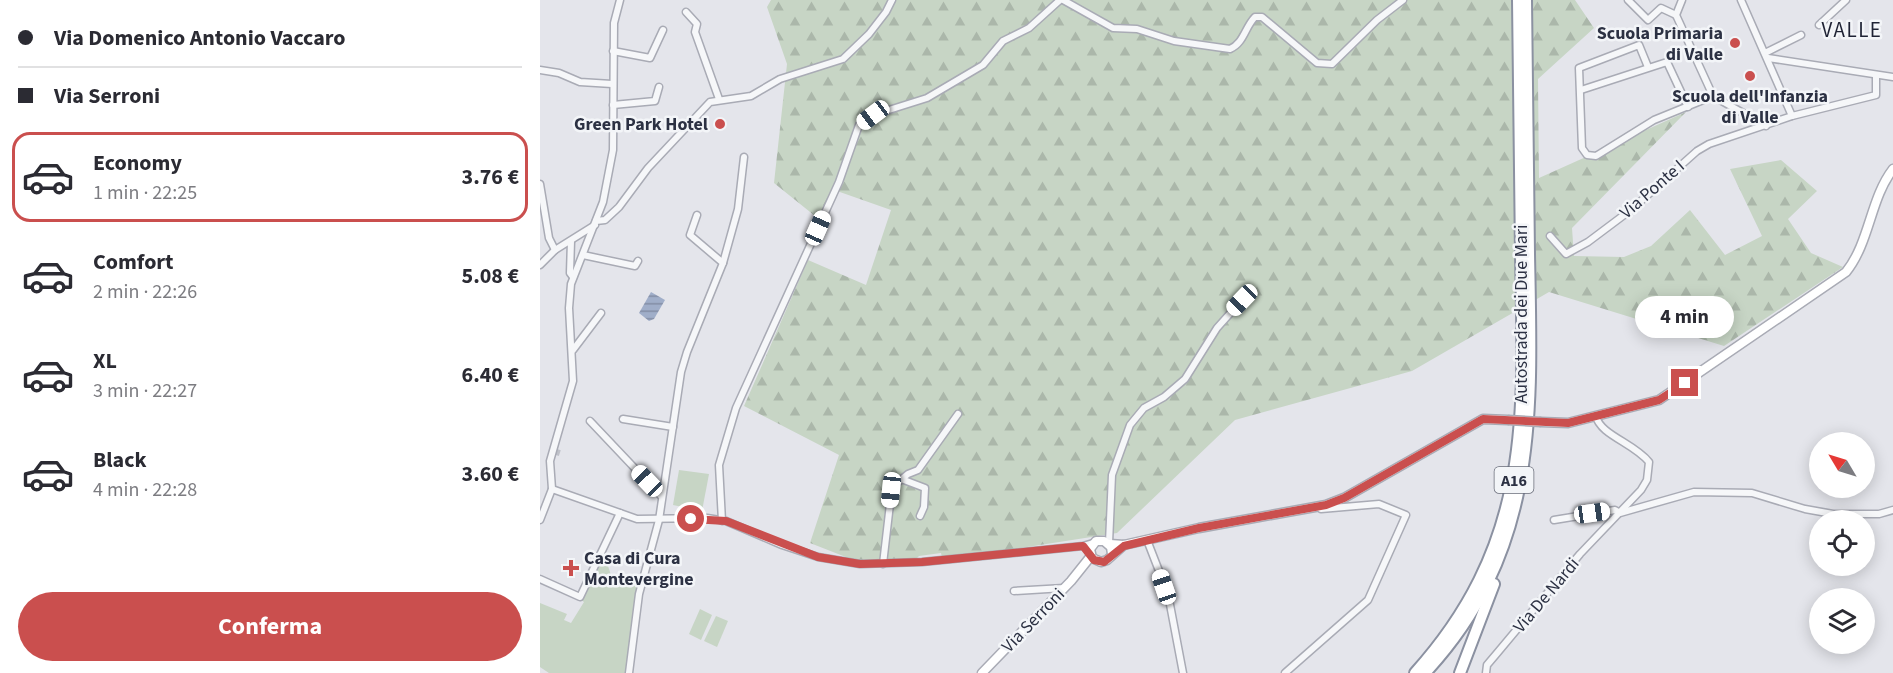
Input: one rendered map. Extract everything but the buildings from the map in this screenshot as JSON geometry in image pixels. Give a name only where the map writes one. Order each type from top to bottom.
[{"type":"highway","name":"Autostrada dei Due Mari","points":[[1425,673],[1474,608],[1500,556],[1521,483],[1530,412],[1522,13],[1518,0]]},
{"type":"highway","name":"Autostrada dei Due Mari","points":[[1522,13],[1526,0]]},
{"type":"highway","name":"Autostrada dei Due Mari","points":[[1415,673],[1448,633],[1488,564],[1503,523],[1514,481],[1522,411],[1526,260]]},
{"type":"highway","points":[[1460,673],[1522,503],[1529,462],[1530,412]]},
{"type":"highway","points":[[1409,673],[1448,633]]},
{"type":"main road","name":"Via Serroni","points":[[985,670],[1084,567],[1090,554],[1104,562],[1124,546],[1147,540],[1328,507],[1483,419],[1568,423],[1659,400],[1846,272],[1858,253],[1882,186],[1893,169]]},
{"type":"main road","name":"Via Serroni","points":[[1104,541],[1124,546]]},
{"type":"main road","points":[[1090,554],[1104,541],[1112,555]]},
{"type":"street","points":[[540,520],[552,489],[550,461],[572,389],[572,351],[568,308],[573,277],[603,202],[613,150],[614,17],[620,0]]},
{"type":"street","points":[[540,265],[555,250],[596,223],[605,220],[619,207],[648,168],[685,131],[699,111],[710,102],[751,96],[780,79],[843,59],[869,34],[892,0]]},
{"type":"street","points":[[722,521],[719,465],[736,408],[839,182],[859,125],[873,115],[927,98],[983,65],[1003,41],[1029,28],[1061,0],[1113,28],[1137,29],[1174,40],[1230,49],[1237,46],[1255,17],[1262,17],[1317,63],[1332,64],[1377,20],[1403,0]]},
{"type":"street","points":[[1628,0],[1648,20],[1661,8],[1677,12]]},
{"type":"street","points":[[1682,0],[1677,12],[1713,96],[1766,126]]},
{"type":"street","points":[[1741,0],[1792,116]]},
{"type":"street","points":[[1819,25],[1846,0]]},
{"type":"street","points":[[686,12],[697,24],[695,32],[719,99]]},
{"type":"street","points":[[613,51],[650,58],[663,30]]},
{"type":"street","points":[[1767,55],[1801,35]]},
{"type":"street","points":[[1648,67],[1639,45],[1579,68],[1582,148],[1587,155],[1596,156],[1654,120],[1713,96]]},
{"type":"street","points":[[1767,55],[1892,77]]},
{"type":"street","points":[[1581,90],[1667,62],[1688,107]]},
{"type":"street","points":[[540,70],[559,72],[580,82],[612,84]]},
{"type":"street","name":"Via Ponte I","points":[[1550,236],[1566,254],[1588,243],[1632,209],[1697,151],[1709,144],[1792,116],[1876,95],[1876,75]]},
{"type":"street","points":[[613,105],[656,101],[659,87]]},
{"type":"street","points":[[629,673],[639,594],[659,520],[661,496],[687,352],[723,262],[738,209],[744,157]]},
{"type":"street","points":[[540,184],[544,195],[549,238],[555,250]]},
{"type":"street","points":[[697,215],[690,235],[723,262]]},
{"type":"street","points":[[580,235],[589,240]]},
{"type":"street","points":[[570,241],[570,273],[573,277]]},
{"type":"street","points":[[583,255],[635,266],[638,261]]},
{"type":"street","points":[[1104,541],[1112,475],[1130,425],[1144,408],[1174,390],[1185,380],[1217,328],[1242,300]]},
{"type":"street","points":[[572,351],[601,313]]},
{"type":"street","points":[[883,564],[891,490],[918,470],[958,414]]},
{"type":"street","name":"Via De Nardi","points":[[1486,673],[1487,665],[1580,554],[1620,513],[1647,480],[1649,462],[1629,443],[1599,426],[1596,416]]},
{"type":"street","points":[[623,419],[673,427]]},
{"type":"street","points":[[590,421],[661,496]]},
{"type":"street","points":[[550,481],[560,431]]},
{"type":"street","points":[[904,480],[925,488],[924,507],[920,516]]},
{"type":"street","points":[[552,489],[637,519],[707,518],[722,521],[818,557],[860,564],[1090,554]]},
{"type":"street","points":[[1554,520],[1615,510],[1620,513],[1694,492],[1752,492],[1805,509],[1833,514],[1858,515],[1893,510]]},
{"type":"street","points":[[1285,673],[1368,600],[1406,515],[1379,504],[1328,507]]},
{"type":"street","points":[[540,579],[580,597],[620,513]]},
{"type":"street","points":[[1147,540],[1168,594],[1182,673]]},
{"type":"street","points":[[1014,591],[1064,588]]},
{"type":"green space","points":[[771,0],[1575,0],[1594,28],[1538,79],[1539,178],[1686,112],[1572,228],[1574,256],[1624,257],[1651,246],[1690,210],[1725,255],[1762,236],[1730,169],[1781,160],[1817,191],[1788,219],[1811,253],[1843,267],[1724,346],[1549,292],[1412,371],[1235,420],[1117,533],[942,558],[941,553],[919,556],[914,561],[856,561],[810,543],[839,455],[744,406],[808,260],[866,285],[891,210],[837,191],[820,220],[774,183],[787,64],[767,7]]},
{"type":"green space","points":[[679,470],[709,474],[702,511],[673,505]]},
{"type":"green space","points":[[603,551],[611,575],[638,583],[627,673],[549,673],[540,667],[540,603],[567,614],[564,620],[571,623],[584,602],[580,599]]},
{"type":"green space","points":[[700,609],[712,615],[701,640],[689,634]]},
{"type":"green space","points":[[716,616],[728,621],[717,647],[704,641]]},
{"type":"water","points":[[651,292],[665,300],[654,319],[649,321],[639,313]]},
{"type":"tunnel","points":[[556,455],[558,449]]},
{"type":"place","name":"Scuola Primaria di Valle","points":[[1735,43]]},
{"type":"place","name":"Scuola dell'Infanzia di Valle","points":[[1750,76]]},
{"type":"place","name":"Green Park Hotel","points":[[720,124]]},
{"type":"place","name":"Casa di Cura Montevergine","points":[[571,568]]},
{"type":"district","name":"VALLE","points":[[1852,30]]},
{"type":"route","points":[[691,519],[707,518],[726,521],[782,545],[818,557],[860,564],[922,562],[1083,546],[1094,560],[1104,562],[1124,546],[1199,528],[1326,505],[1344,498],[1483,419],[1568,423],[1659,400],[1685,383]]}]
